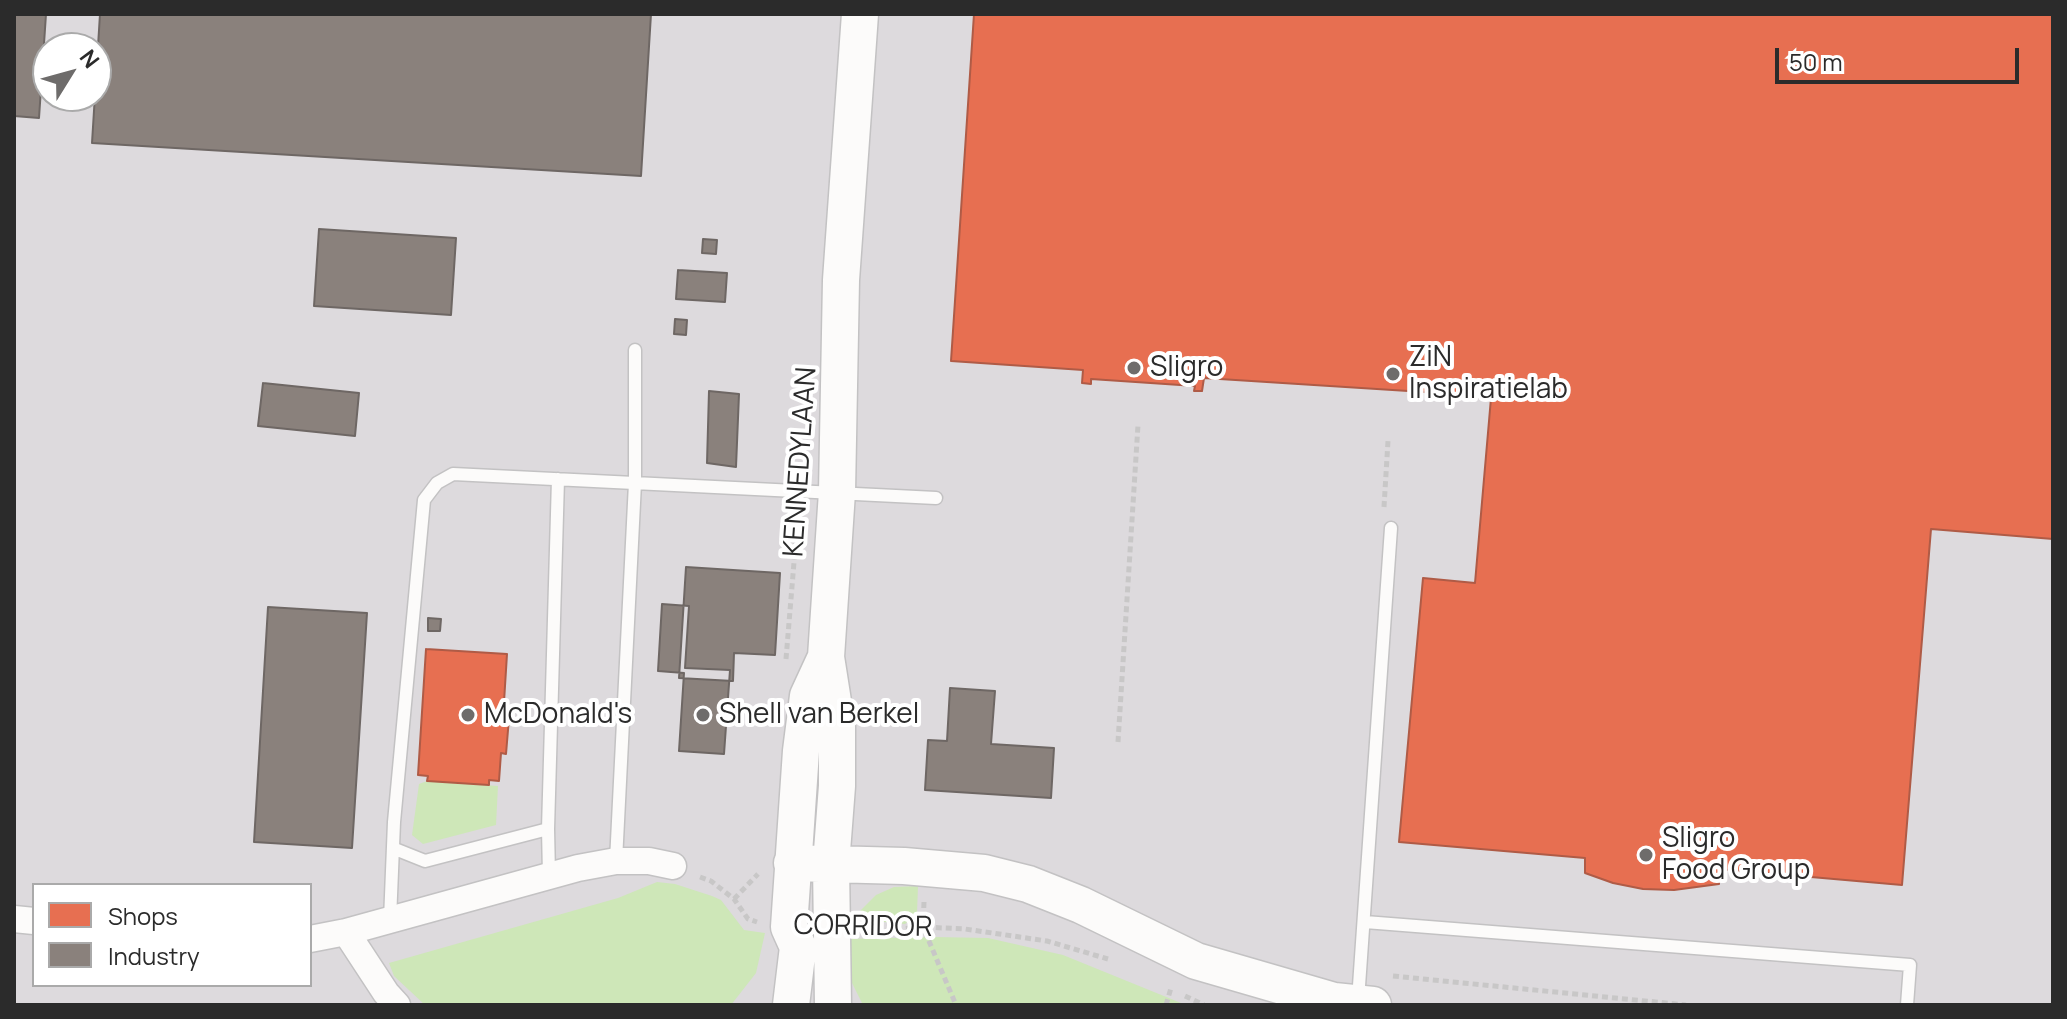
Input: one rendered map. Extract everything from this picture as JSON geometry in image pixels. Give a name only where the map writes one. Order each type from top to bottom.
[{"type":"street","name":"KENNEDYLAAN","points":[[833,1005],[831,864],[837,786],[837,727],[826,657],[837,492],[841,280],[860,14]]},
{"type":"street","name":"KENNEDYLAAN","points":[[791,1005],[798,947],[789,927],[777,866],[808,696],[826,657]]},
{"type":"street","points":[[312,939],[346,932],[549,875],[616,861],[649,861],[673,866]]},
{"type":"street","points":[[777,866],[915,866],[984,873],[1028,884],[1081,905],[1196,961],[1334,1001],[1364,994]]},
{"type":"street","name":"KENNEDYLAAN","points":[[767,1005],[775,945],[789,927]]},
{"type":"street","points":[[346,932],[397,1005]]},
{"type":"lane","points":[[616,861],[635,483],[635,350]]},
{"type":"lane","points":[[390,920],[394,822],[424,500],[437,483],[453,474],[936,498]]},
{"type":"lane","points":[[549,875],[558,479]]},
{"type":"lane","points":[[1364,994],[1365,922],[1391,528]]},
{"type":"lane","points":[[395,849],[425,861],[548,829]]},
{"type":"lane","points":[[1365,922],[1910,965],[1907,1005]]},
{"type":"path","points":[[1118,742],[1138,425]]},
{"type":"path","points":[[1384,513],[1388,441]]},
{"type":"path","name":"KENNEDYLAAN","points":[[785,673],[799,492]]},
{"type":"path","name":"CORRIDOR","points":[[673,866],[711,881],[734,899],[748,919],[766,925],[789,927]]},
{"type":"path","points":[[734,899],[777,866]]},
{"type":"path","points":[[923,927],[956,1005]]},
{"type":"path","name":"CORRIDOR","points":[[831,930],[871,933],[923,927],[965,929],[1047,941],[1117,962]]},
{"type":"path","points":[[1157,982],[1204,1005]]},
{"type":"path","points":[[1166,1005],[1171,988]]},
{"type":"path","points":[[1364,994],[1686,1005]]},
{"type":"shaded area","points":[[14,14],[2053,14],[2053,1005],[14,1005]]},
{"type":"green space","points":[[427,781],[498,786],[496,825],[423,844],[412,835],[419,784]]},
{"type":"green space","points":[[657,882],[675,884],[721,900],[744,930],[765,933],[756,973],[731,1005],[425,1005],[394,976],[389,963],[618,898]]},
{"type":"green space","points":[[918,886],[917,913],[905,924],[852,919],[876,895],[894,887]]},
{"type":"green space","points":[[988,938],[1063,955],[1186,1005],[863,1005],[847,973],[845,939]]},
{"type":"building: Shops","points":[[974,14],[2053,14],[2053,539],[1931,529],[1902,885],[1720,869],[1719,884],[1674,890],[1643,889],[1585,873],[1585,858],[1399,842],[1423,578],[1475,583],[1491,398],[1204,378],[1202,391],[1194,391],[1195,386],[1091,379],[1091,384],[1082,383],[1083,370],[951,361]]},
{"type":"building: Shops","points":[[426,649],[507,654],[503,718],[509,718],[506,754],[501,753],[499,781],[489,780],[489,785],[427,781],[428,776],[418,775]]},
{"type":"building: Industry","points":[[14,14],[46,14],[45,32],[32,32],[32,112],[39,112],[39,118],[14,116]]},
{"type":"building: Industry","points":[[100,14],[651,14],[641,176],[92,143],[94,112],[112,112],[112,32],[99,32]]},
{"type":"building: Industry","points":[[319,229],[456,238],[451,315],[314,306]]},
{"type":"building: Industry","points":[[703,239],[717,240],[716,254],[702,253]]},
{"type":"building: Industry","points":[[678,270],[727,273],[725,302],[676,299]]},
{"type":"building: Industry","points":[[675,319],[687,320],[686,335],[674,334]]},
{"type":"building: Industry","points":[[263,383],[359,393],[355,436],[258,426]]},
{"type":"building: Industry","points":[[709,391],[739,394],[736,467],[707,463]]},
{"type":"building: Industry","points":[[686,567],[780,573],[775,655],[734,653],[733,681],[679,678]]},
{"type":"building: Industry","points":[[662,604],[689,606],[685,668],[730,670],[724,754],[679,751],[684,673],[658,671]]},
{"type":"building: Industry","points":[[268,607],[367,613],[352,848],[254,842]]},
{"type":"building: Industry","points":[[428,618],[441,619],[440,631],[428,631]]},
{"type":"building: Industry","points":[[950,688],[995,691],[991,744],[1054,748],[1051,798],[925,790],[928,740],[947,741]]},
{"type":"place","name":"Sligro","points":[[1134,368]]},
{"type":"place","name":"ZiN Inspiratielab","points":[[1393,374]]},
{"type":"place","name":"McDonald's","points":[[468,715]]},
{"type":"place","name":"Shell van Berkel","points":[[703,715]]},
{"type":"place","name":"Sligro Food Group","points":[[1646,855]]}]
